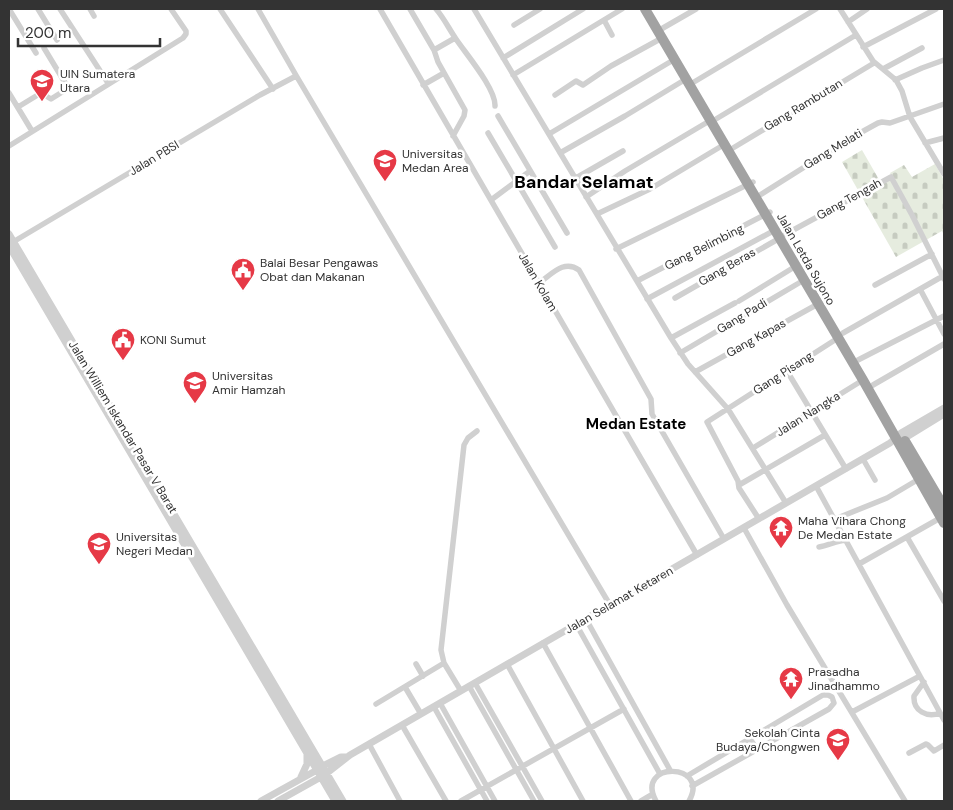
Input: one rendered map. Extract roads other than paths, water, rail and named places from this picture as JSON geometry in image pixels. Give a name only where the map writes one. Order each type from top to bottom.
[{"type":"highway","name":"Jalan Letda Sujono","points":[[646,9],[663,33],[840,336],[863,380],[944,516]]},
{"type":"highway","name":"Jalan Letda Sujono","points":[[652,9],[675,60],[690,80]]},
{"type":"highway","name":"Jalan Letda Sujono","points":[[751,183],[760,194],[768,213]]},
{"type":"highway","name":"Jalan Letda Sujono","points":[[780,234],[818,304],[858,360],[873,385],[919,479],[944,516]]},
{"type":"street","points":[[9,9],[36,53]]},
{"type":"street","points":[[38,9],[57,40]]},
{"type":"street","points":[[60,9],[108,83]]},
{"type":"street","points":[[90,9],[94,16]]},
{"type":"street","points":[[9,146],[185,36],[186,31],[172,9]]},
{"type":"street","points":[[220,9],[273,89]]},
{"type":"street","points":[[258,9],[610,605]]},
{"type":"street","name":"Jalan Kolam","points":[[380,9],[697,555]]},
{"type":"street","points":[[410,9],[465,110],[464,116],[453,136]]},
{"type":"street","points":[[475,9],[616,249],[680,353],[728,409],[786,503]]},
{"type":"street","points":[[514,25],[540,9]]},
{"type":"street","points":[[503,58],[584,9]]},
{"type":"street","points":[[513,75],[622,9]]},
{"type":"street","points":[[555,94],[576,81],[584,85],[696,9]]},
{"type":"street","points":[[560,153],[816,9]]},
{"type":"street","points":[[848,22],[867,9]]},
{"type":"street","points":[[864,47],[936,9]]},
{"type":"street","points":[[439,10],[495,99],[495,106]]},
{"type":"street","points":[[843,10],[848,22],[874,63],[895,80],[902,92],[910,116],[944,174]]},
{"type":"street","points":[[604,20],[612,35]]},
{"type":"street","points":[[586,197],[625,171],[856,35]]},
{"type":"street","points":[[434,50],[455,38]]},
{"type":"street","points":[[18,107],[41,93],[51,99],[67,90],[67,86],[44,48]]},
{"type":"street","points":[[883,69],[922,48]]},
{"type":"street","points":[[549,134],[675,60]]},
{"type":"street","points":[[895,80],[944,60]]},
{"type":"street","name":"Gang Rambutan","points":[[597,214],[650,189],[729,146],[874,63]]},
{"type":"street","points":[[423,85],[444,73]]},
{"type":"street","name":"Jalan PBSI","points":[[11,244],[260,95],[296,76]]},
{"type":"street","points":[[9,92],[32,131]]},
{"type":"street","name":"Gang Melati","points":[[760,194],[878,123],[890,123],[944,104]]},
{"type":"street","points":[[498,116],[567,233]]},
{"type":"street","points":[[488,133],[555,247]]},
{"type":"street","points":[[925,144],[944,138]]},
{"type":"street","points":[[576,178],[623,151]]},
{"type":"street","points":[[490,200],[530,171]]},
{"type":"street","name":"Gang Tengah","points":[[780,234],[891,177],[943,278]]},
{"type":"street","points":[[616,249],[751,183]]},
{"type":"street","name":"Gang Belimbing","points":[[637,281],[768,213]]},
{"type":"street","name":"Jalan Williem Iskandar Pasar V Barat","points":[[9,234],[11,244],[176,525],[322,771],[343,801]]},
{"type":"street","points":[[647,299],[780,234]]},
{"type":"street","name":"Gang Beras","points":[[676,298],[780,234]]},
{"type":"street","points":[[875,285],[932,254]]},
{"type":"street","points":[[539,283],[565,266],[571,265],[579,270],[651,399],[652,414],[724,539]]},
{"type":"street","points":[[671,338],[737,302],[796,266]]},
{"type":"street","name":"Gang Pisang","points":[[739,485],[707,423],[708,420],[840,336],[920,289],[943,278]]},
{"type":"street","name":"Gang Padi","points":[[680,353],[804,280]]},
{"type":"street","points":[[920,289],[944,334]]},
{"type":"street","name":"Gang Kapas","points":[[695,372],[818,304]]},
{"type":"street","points":[[858,360],[944,316]]},
{"type":"street","points":[[873,385],[944,344]]},
{"type":"street","points":[[787,371],[846,469]]},
{"type":"street","name":"Jalan Nangka","points":[[753,448],[863,380]]},
{"type":"street","points":[[898,439],[944,408]]},
{"type":"street","points":[[898,439],[944,414]]},
{"type":"street","points":[[461,691],[444,663],[441,650],[464,445],[468,438],[477,432]]},
{"type":"street","points":[[759,519],[739,485],[825,435]]},
{"type":"street","name":"Jalan Selamat Ketaren","points":[[278,801],[341,757],[347,756],[402,725],[898,439]]},
{"type":"street","points":[[863,459],[876,480]]},
{"type":"street","points":[[835,519],[887,498],[919,479]]},
{"type":"street","points":[[816,486],[944,720]]},
{"type":"street","points":[[859,564],[944,516]]},
{"type":"street","points":[[744,528],[787,605],[905,801]]},
{"type":"street","points":[[907,537],[944,602]]},
{"type":"street","points":[[819,548],[829,546],[840,540],[847,540]]},
{"type":"street","points":[[938,590],[944,585]]},
{"type":"street","points":[[586,619],[670,770]]},
{"type":"street","points":[[576,624],[660,774]]},
{"type":"street","points":[[543,644],[631,801]]},
{"type":"street","name":"Jalan Williem Iskandar Pasar V Barat","points":[[258,663],[306,752],[322,771],[335,801]]},
{"type":"street","points":[[376,704],[444,663]]},
{"type":"street","points":[[416,664],[423,676]]},
{"type":"street","points":[[507,664],[583,801]]},
{"type":"street","points":[[852,712],[920,676]]},
{"type":"street","points":[[924,682],[914,696],[915,704],[920,711],[929,715],[940,713]]},
{"type":"street","points":[[472,684],[498,722],[541,799],[534,801],[483,711],[472,684]]},
{"type":"street","points":[[405,687],[420,714]]},
{"type":"street","points":[[686,776],[823,696],[828,695],[832,697],[834,703],[832,707],[692,786]]},
{"type":"street","points":[[437,705],[484,788],[495,801]]},
{"type":"street","points":[[483,711],[489,708]]},
{"type":"street","points":[[461,801],[624,709]]},
{"type":"street","points":[[491,726],[498,722]]},
{"type":"street","points":[[402,725],[446,801]]},
{"type":"street","points":[[498,738],[504,735]]},
{"type":"street","points":[[750,739],[758,750]]},
{"type":"street","points":[[368,744],[400,801]]},
{"type":"street","points":[[909,753],[926,744],[934,751],[944,745]]},
{"type":"street","points":[[505,750],[511,746]]},
{"type":"street","points":[[300,779],[306,770],[306,752]]},
{"type":"street","points":[[656,801],[653,794],[654,784],[660,774],[670,770],[679,771],[686,776],[692,786],[692,795],[689,801]]},
{"type":"street","name":"Jalan Selamat Ketaren","points":[[261,801],[300,779],[322,771]]},
{"type":"street","points":[[527,789],[533,785]]},
{"type":"street","points":[[484,788],[488,801]]},
{"type":"street","points":[[641,801],[653,794]]},
{"type":"place","name":"UIN Sumatera Utara","points":[[42,102]]},
{"type":"place","name":"Universitas Medan Area","points":[[385,182]]},
{"type":"place","name":"Balai Besar Pengawas Obat dan Makanan","points":[[243,291]]},
{"type":"place","name":"KONI Sumut","points":[[123,361]]},
{"type":"place","name":"Universitas Amir Hamzah","points":[[195,404]]},
{"type":"place","name":"Maha Vihara Chong De Medan Estate","points":[[781,549]]},
{"type":"place","name":"Universitas Negeri Medan","points":[[99,565]]},
{"type":"place","name":"Prasadha Jinadhammo","points":[[791,700]]},
{"type":"place","name":"Sekolah Cinta Budaya/Chongwen","points":[[838,761]]},
{"type":"district","name":"Bandar Selamat","points":[[584,182]]},
{"type":"district","name":"Medan Estate","points":[[636,424]]}]
